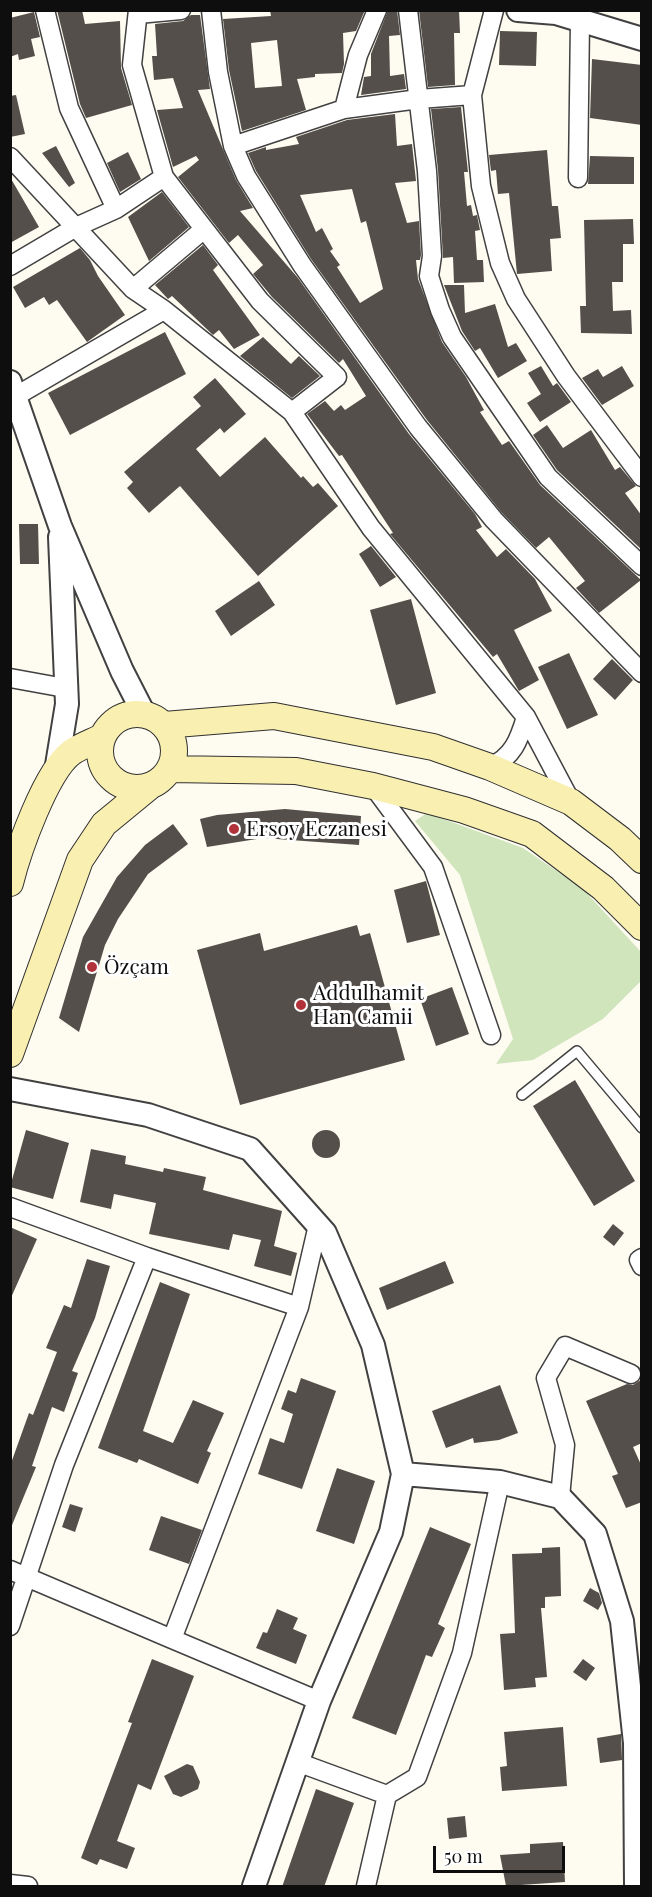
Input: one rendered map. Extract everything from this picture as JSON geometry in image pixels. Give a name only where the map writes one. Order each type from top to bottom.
[{"type":"main road","points":[[11,880],[41,799],[56,771],[72,753],[102,737],[115,720],[131,713],[154,719],[274,716],[434,747],[490,767],[571,802],[620,839],[642,860]]},
{"type":"main road","points":[[10,1054],[80,860],[104,824],[149,787],[160,781],[170,769],[174,748],[171,735],[154,719]]},
{"type":"main road","points":[[102,737],[99,753],[103,768],[111,778],[130,788],[149,787]]},
{"type":"main road","points":[[170,769],[296,771],[373,786],[464,810],[532,834],[603,888],[642,927]]},
{"type":"street","points":[[45,10],[69,108],[116,209]]},
{"type":"street","points":[[181,10],[138,12],[132,65],[164,177],[260,301],[337,377],[292,412]]},
{"type":"street","points":[[211,10],[218,72],[232,146],[246,176],[302,265],[418,427],[494,520],[642,673]]},
{"type":"street","points":[[344,110],[358,55],[377,10]]},
{"type":"street","points":[[408,10],[431,235],[432,256],[429,276],[452,337],[548,477],[642,566]]},
{"type":"street","points":[[494,10],[472,95],[481,186],[500,263],[516,299],[566,376],[642,477]]},
{"type":"street","points":[[518,10],[556,14],[642,39]]},
{"type":"street","points":[[578,178],[580,20]]},
{"type":"street","points":[[232,146],[344,110],[418,99],[472,95]]},
{"type":"street","points":[[10,157],[133,289],[164,310],[292,412],[371,528],[526,717],[571,802]]},
{"type":"street","points":[[10,266],[76,227],[116,209],[164,177]]},
{"type":"street","points":[[133,289],[203,230]]},
{"type":"street","points":[[154,719],[122,671],[60,526],[14,397],[164,310]]},
{"type":"street","points":[[56,771],[67,704],[60,526]]},
{"type":"street","points":[[10,678],[65,688]]},
{"type":"street","points":[[490,767],[503,762],[518,743],[526,717]]},
{"type":"street","points":[[373,786],[433,867],[491,1035]]},
{"type":"street","points":[[10,1089],[148,1115],[250,1149],[325,1233],[373,1345],[403,1474],[391,1532],[319,1701],[254,1887]]},
{"type":"street","points":[[10,1207],[147,1257],[299,1307]]},
{"type":"street","points":[[172,1639],[299,1307],[318,1225]]},
{"type":"street","points":[[10,1626],[19,1574],[147,1257]]},
{"type":"street","points":[[642,1258],[639,1260],[642,1266]]},
{"type":"street","points":[[560,1497],[565,1445],[546,1378],[565,1346],[631,1374]]},
{"type":"street","points":[[403,1474],[500,1482],[560,1497],[595,1534],[619,1610],[638,1743],[636,1887]]},
{"type":"street","points":[[366,1887],[387,1795],[417,1777],[462,1653],[500,1482]]},
{"type":"street","points":[[19,1574],[319,1701]]},
{"type":"street","points":[[297,1762],[387,1795]]},
{"type":"street","points":[[10,1884],[28,1887]]},
{"type":"lane","points":[[522,1095],[577,1051],[642,1128]]},
{"type":"green space","points":[[427,813],[523,848],[583,889],[641,952],[641,981],[603,1019],[533,1060],[496,1064],[513,1039],[460,875],[415,821]]},
{"type":"building","points":[[57,10],[82,10],[85,24],[120,21],[121,68],[132,105],[86,118],[80,104]]},
{"type":"building","points":[[270,10],[365,10],[356,31],[343,33],[342,73],[315,74],[315,77],[297,79],[306,110],[242,131],[229,70],[223,19],[271,16]],"holes":[[[277,40],[282,86],[255,88],[251,43]]]},
{"type":"building","points":[[388,10],[397,10],[400,35],[389,36],[390,76],[404,74],[406,89],[361,95],[364,77],[371,76],[371,54]]},
{"type":"building","points":[[419,10],[459,10],[460,33],[454,33],[455,85],[428,87]]},
{"type":"building","points":[[34,12],[40,37],[31,39],[35,56],[19,60],[18,54],[10,57],[10,18]]},
{"type":"building","points":[[191,15],[200,15],[210,89],[198,90],[236,180],[253,208],[240,211],[298,278],[409,434],[475,514],[482,527],[476,530],[497,557],[506,549],[535,579],[552,611],[514,630],[539,680],[519,691],[497,654],[493,657],[390,534],[393,533],[342,455],[339,456],[307,414],[325,401],[334,411],[341,405],[345,410],[366,396],[343,359],[339,363],[272,297],[253,274],[263,265],[238,235],[229,243],[178,177],[199,160],[196,156],[173,167],[157,110],[183,108],[173,78],[154,80],[152,56],[157,56],[155,24],[183,21]]},
{"type":"building","points":[[500,31],[537,32],[536,66],[499,65]]},
{"type":"building","points":[[592,59],[642,65],[642,125],[590,118]]},
{"type":"building","points":[[16,95],[25,134],[10,137],[10,96]]},
{"type":"building","points":[[461,107],[468,172],[464,172],[467,206],[471,205],[473,216],[477,215],[480,230],[475,231],[477,260],[483,260],[484,282],[454,283],[453,257],[443,258],[438,170],[431,109]]},
{"type":"building","points":[[395,114],[397,146],[412,144],[416,181],[395,183],[407,223],[419,221],[421,255],[420,260],[416,260],[418,279],[442,342],[466,377],[484,410],[480,412],[502,445],[509,441],[540,485],[641,580],[599,613],[576,588],[585,581],[549,537],[536,548],[502,513],[427,420],[311,259],[256,171],[248,153],[266,147],[266,150],[299,144],[296,137],[347,120]],"holes":[[[352,189],[361,223],[366,221],[383,289],[360,303],[337,267],[340,265],[330,251],[333,249],[322,228],[316,232],[300,195]]]},
{"type":"building","points":[[56,146],[75,183],[69,187],[42,153]]},
{"type":"building","points":[[547,150],[552,206],[558,206],[561,238],[550,239],[552,271],[517,274],[509,193],[498,194],[496,170],[491,171],[489,155]]},
{"type":"building","points":[[128,152],[141,179],[120,192],[107,163]]},
{"type":"building","points":[[590,156],[634,157],[634,184],[588,184]]},
{"type":"building","points":[[10,177],[39,227],[10,243]]},
{"type":"building","points":[[162,192],[189,227],[149,261],[128,217]]},
{"type":"building","points":[[633,219],[634,244],[623,244],[623,282],[612,282],[613,311],[631,310],[632,334],[581,333],[580,306],[586,306],[584,220]]},
{"type":"building","points":[[203,245],[218,265],[213,270],[260,335],[234,349],[219,330],[213,335],[172,296],[168,299],[155,285]]},
{"type":"building","points":[[80,248],[125,315],[87,342],[57,300],[49,305],[44,297],[25,308],[13,287]]},
{"type":"building","points":[[444,285],[464,285],[465,313],[495,304],[508,347],[516,343],[527,361],[498,378],[480,348],[475,351],[462,331]]},
{"type":"building","points":[[165,332],[186,374],[70,435],[48,393]]},
{"type":"building","points":[[263,337],[291,364],[299,356],[320,376],[292,398],[240,356]]},
{"type":"building","points":[[541,366],[553,386],[557,383],[571,402],[540,422],[527,403],[541,394],[528,373]]},
{"type":"building","points":[[622,366],[634,386],[602,405],[582,378],[598,369],[603,377]]},
{"type":"building","points":[[215,378],[246,414],[224,433],[220,428],[196,449],[220,477],[265,437],[301,478],[303,476],[313,487],[318,483],[338,506],[258,576],[180,486],[149,513],[127,488],[133,482],[124,472],[201,406],[193,397]]},
{"type":"building","points":[[547,425],[563,448],[591,430],[615,470],[620,467],[636,486],[625,493],[642,516],[642,550],[557,470],[533,435]]},
{"type":"building","points":[[19,524],[38,524],[39,564],[20,564]]},
{"type":"building","points":[[371,546],[396,577],[380,587],[359,554]]},
{"type":"building","points":[[259,581],[275,605],[231,636],[215,611]]},
{"type":"building","points":[[411,599],[436,693],[396,705],[370,610]]},
{"type":"building","points":[[569,653],[598,715],[567,729],[538,667]]},
{"type":"building","points":[[612,659],[633,680],[615,700],[593,679]]},
{"type":"building","points":[[285,809],[361,816],[359,845],[263,838],[207,847],[200,819],[217,815]]},
{"type":"building","points":[[173,824],[188,844],[148,874],[118,919],[105,945],[79,1032],[59,1018],[83,937],[117,877],[145,845]]},
{"type":"building","points":[[426,881],[440,935],[407,943],[394,890]]},
{"type":"building","name":"Addulhamit Han Camii","points":[[357,925],[360,936],[370,933],[405,1060],[240,1105],[197,950],[260,933],[264,951]]},
{"type":"building","points":[[452,987],[469,1034],[436,1046],[420,999]]},
{"type":"building","points":[[575,1080],[635,1181],[594,1206],[533,1106]]},
{"type":"building","points":[[26,1130],[69,1143],[53,1199],[10,1187]]},
{"type":"building","points":[[326,1130],[336,1134],[340,1144],[336,1154],[326,1158],[316,1154],[312,1144],[316,1134]]},
{"type":"building","points":[[91,1149],[126,1156],[125,1164],[163,1172],[164,1168],[206,1177],[203,1190],[282,1211],[274,1246],[297,1253],[291,1276],[254,1266],[261,1240],[233,1234],[229,1250],[149,1234],[156,1203],[114,1194],[111,1209],[80,1202]]},
{"type":"building","points":[[613,1224],[624,1233],[614,1246],[603,1237]]},
{"type":"building","points":[[10,1227],[37,1239],[10,1300]]},
{"type":"building","points":[[87,1259],[110,1266],[95,1318],[72,1371],[78,1373],[64,1412],[52,1407],[32,1466],[36,1467],[10,1530],[10,1466],[29,1413],[33,1415],[57,1352],[46,1348],[64,1305],[71,1308]]},
{"type":"building","points":[[445,1261],[454,1283],[387,1310],[379,1288]]},
{"type":"building","points":[[160,1282],[190,1294],[143,1431],[173,1443],[193,1400],[224,1413],[207,1451],[211,1453],[198,1484],[139,1459],[137,1463],[98,1448]]},
{"type":"building","points":[[301,1378],[336,1391],[302,1489],[258,1474],[270,1438],[284,1443],[293,1414],[281,1409],[288,1390],[296,1393]]},
{"type":"building","points":[[642,1379],[642,1443],[633,1447],[642,1467],[642,1502],[626,1508],[612,1476],[618,1474],[586,1401],[627,1384],[633,1385]]},
{"type":"building","points":[[500,1385],[518,1433],[499,1440],[474,1443],[473,1438],[446,1448],[432,1411]]},
{"type":"building","points":[[337,1468],[375,1481],[354,1544],[316,1531]]},
{"type":"building","points":[[70,1504],[83,1508],[75,1532],[62,1527]]},
{"type":"building","points":[[161,1516],[202,1530],[189,1564],[149,1550]]},
{"type":"building","points":[[430,1527],[471,1544],[438,1624],[445,1628],[432,1657],[426,1655],[396,1735],[352,1718]]},
{"type":"building","points":[[560,1547],[561,1596],[545,1597],[545,1608],[541,1608],[547,1677],[535,1678],[536,1687],[504,1690],[500,1634],[515,1633],[512,1554],[542,1553],[542,1548]]},
{"type":"building","points":[[590,1588],[599,1593],[602,1603],[598,1610],[583,1601]]},
{"type":"building","points":[[277,1609],[298,1618],[293,1629],[307,1635],[296,1664],[256,1648],[263,1632],[267,1633]]},
{"type":"building","points":[[152,1659],[194,1676],[151,1790],[138,1784],[117,1841],[135,1848],[127,1869],[100,1859],[97,1865],[81,1858],[132,1723],[128,1722]]},
{"type":"building","points":[[583,1659],[595,1668],[586,1681],[573,1672]]},
{"type":"building","points":[[563,1727],[567,1786],[502,1791],[500,1767],[507,1766],[504,1732]]},
{"type":"building","points":[[621,1734],[622,1760],[600,1763],[597,1738]]},
{"type":"building","points":[[187,1764],[193,1766],[200,1782],[198,1789],[181,1797],[173,1794],[164,1776]]},
{"type":"building","points":[[316,1789],[354,1803],[324,1887],[282,1887]]},
{"type":"building","points":[[465,1816],[467,1837],[449,1839],[447,1818]]},
{"type":"building","points":[[563,1842],[565,1882],[506,1886],[500,1855],[530,1853],[530,1844]]},
{"type":"place","name":"Ersoy Eczanesi","points":[[234,829]]},
{"type":"place","name":"Özçam","points":[[92,967]]},
{"type":"place","name":"Addulhamit Han Camii","points":[[301,1005]]}]
